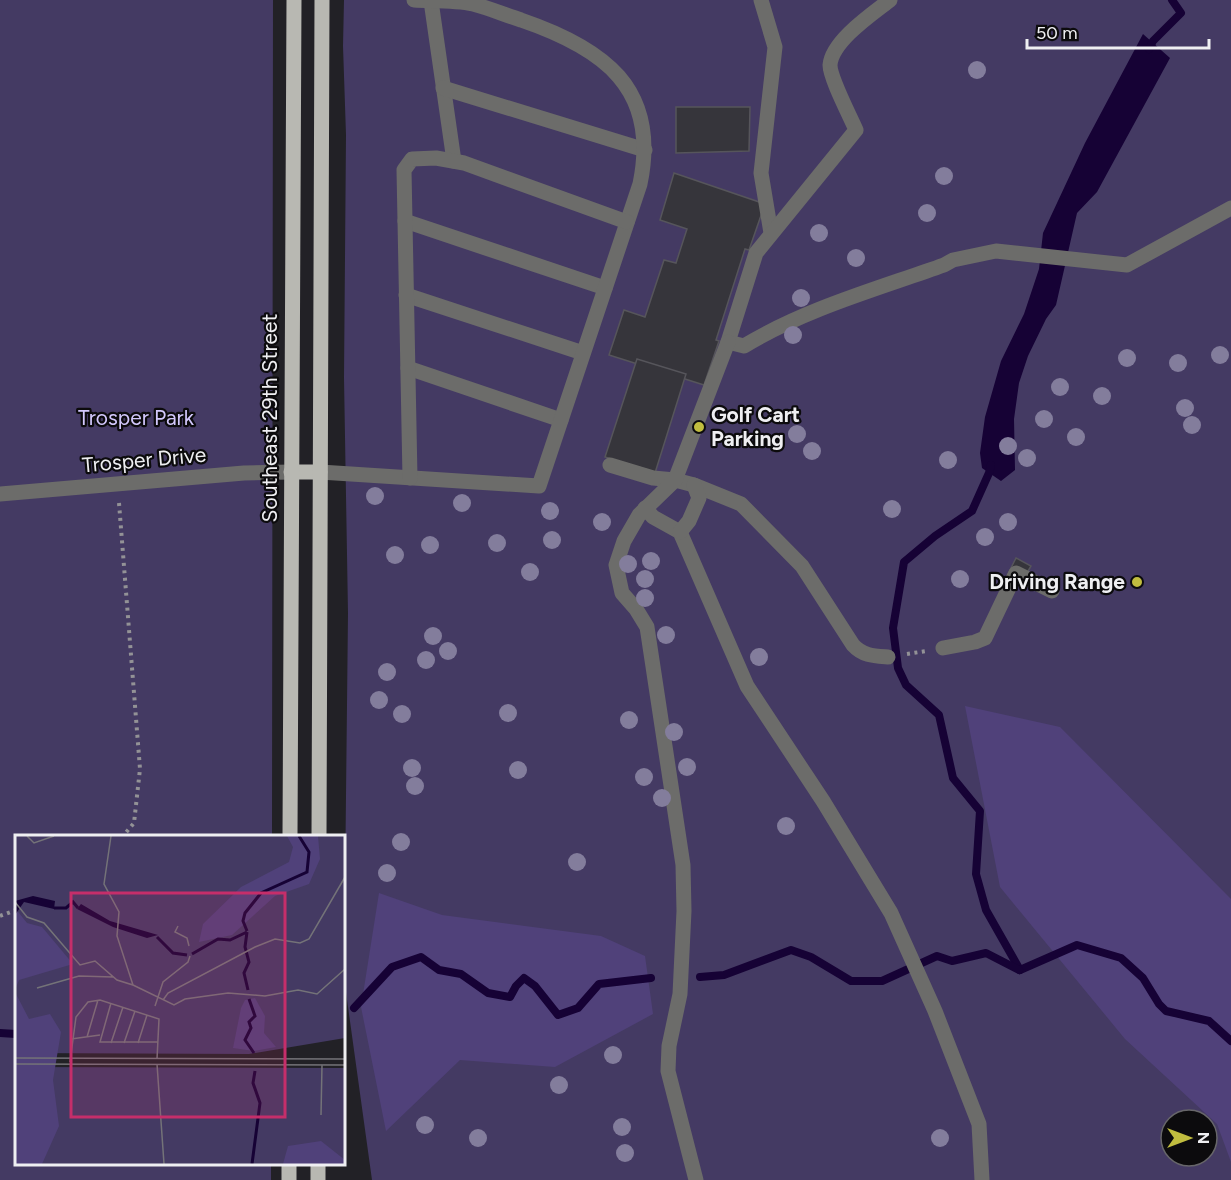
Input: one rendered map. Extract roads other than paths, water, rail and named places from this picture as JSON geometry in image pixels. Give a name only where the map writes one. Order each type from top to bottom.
[{"type":"main road","name":"Southeast 29th Street","points":[[290,835],[294,0]]},
{"type":"main road","points":[[319,835],[322,0]]},
{"type":"main road","points":[[291,472],[320,472]]},
{"type":"main road","points":[[289,1180],[290,1165]]},
{"type":"street","points":[[320,472],[539,486],[640,184],[645,159],[642,119],[633,95],[602,58],[552,31],[471,3],[414,0]]},
{"type":"street","points":[[761,0],[775,47],[761,173],[771,232]]},
{"type":"street","points":[[696,1180],[668,1071],[669,1046],[680,994],[684,911],[683,865],[647,627],[636,609],[622,593],[616,565],[624,541],[645,508],[675,480],[728,342],[756,253],[856,130],[830,65],[836,48],[845,37],[890,0]]},
{"type":"street","points":[[431,1],[454,161]]},
{"type":"street","points":[[443,88],[645,150]]},
{"type":"street","points":[[410,478],[404,170],[412,159],[436,158],[464,163],[627,222]]},
{"type":"street","points":[[728,342],[744,346],[804,315],[944,266],[953,260],[996,251],[1127,266],[1231,208]]},
{"type":"street","points":[[405,221],[605,288]]},
{"type":"street","points":[[406,295],[583,353]]},
{"type":"street","points":[[408,368],[561,420]]},
{"type":"street","points":[[610,465],[653,478],[675,480],[696,492],[719,495],[741,504],[802,566],[852,645],[859,652],[888,657]]},
{"type":"street","name":"Trosper Drive","points":[[0,494],[244,473],[291,472]]},
{"type":"street","points":[[680,532],[689,521],[696,492]]},
{"type":"street","points":[[645,508],[653,518],[680,532],[747,686],[823,801],[891,913],[935,1011],[980,1124],[982,1180]]},
{"type":"street","points":[[943,648],[985,638],[1016,573],[1052,591]]},
{"type":"waterway","points":[[1149,49],[1153,41],[1181,13],[1172,0]]},
{"type":"waterway","points":[[991,465],[972,511],[935,536],[904,562],[893,628],[898,668],[906,685],[939,715],[953,778],[980,811],[976,874],[986,910],[1020,970]]},
{"type":"waterway","points":[[1020,970],[1077,945],[1121,958],[1143,978],[1166,1011],[1209,1021],[1231,1041]]},
{"type":"waterway","points":[[700,977],[724,975],[791,950],[811,957],[851,981],[882,981],[937,956],[952,961],[986,953],[1019,970]]},
{"type":"waterway","points":[[354,1008],[392,967],[421,957],[439,970],[461,974],[488,993],[510,997],[524,978],[535,986],[558,1015],[578,1008],[599,984],[651,978]]},
{"type":"waterway","points":[[0,1033],[15,1034]]},
{"type":"place","name":"Golf Cart Parking","points":[[699,427]]},
{"type":"place","name":"Driving Range","points":[[1137,582]]},
{"type":"park label","name":"Trosper Park","points":[[136,418]]}]
